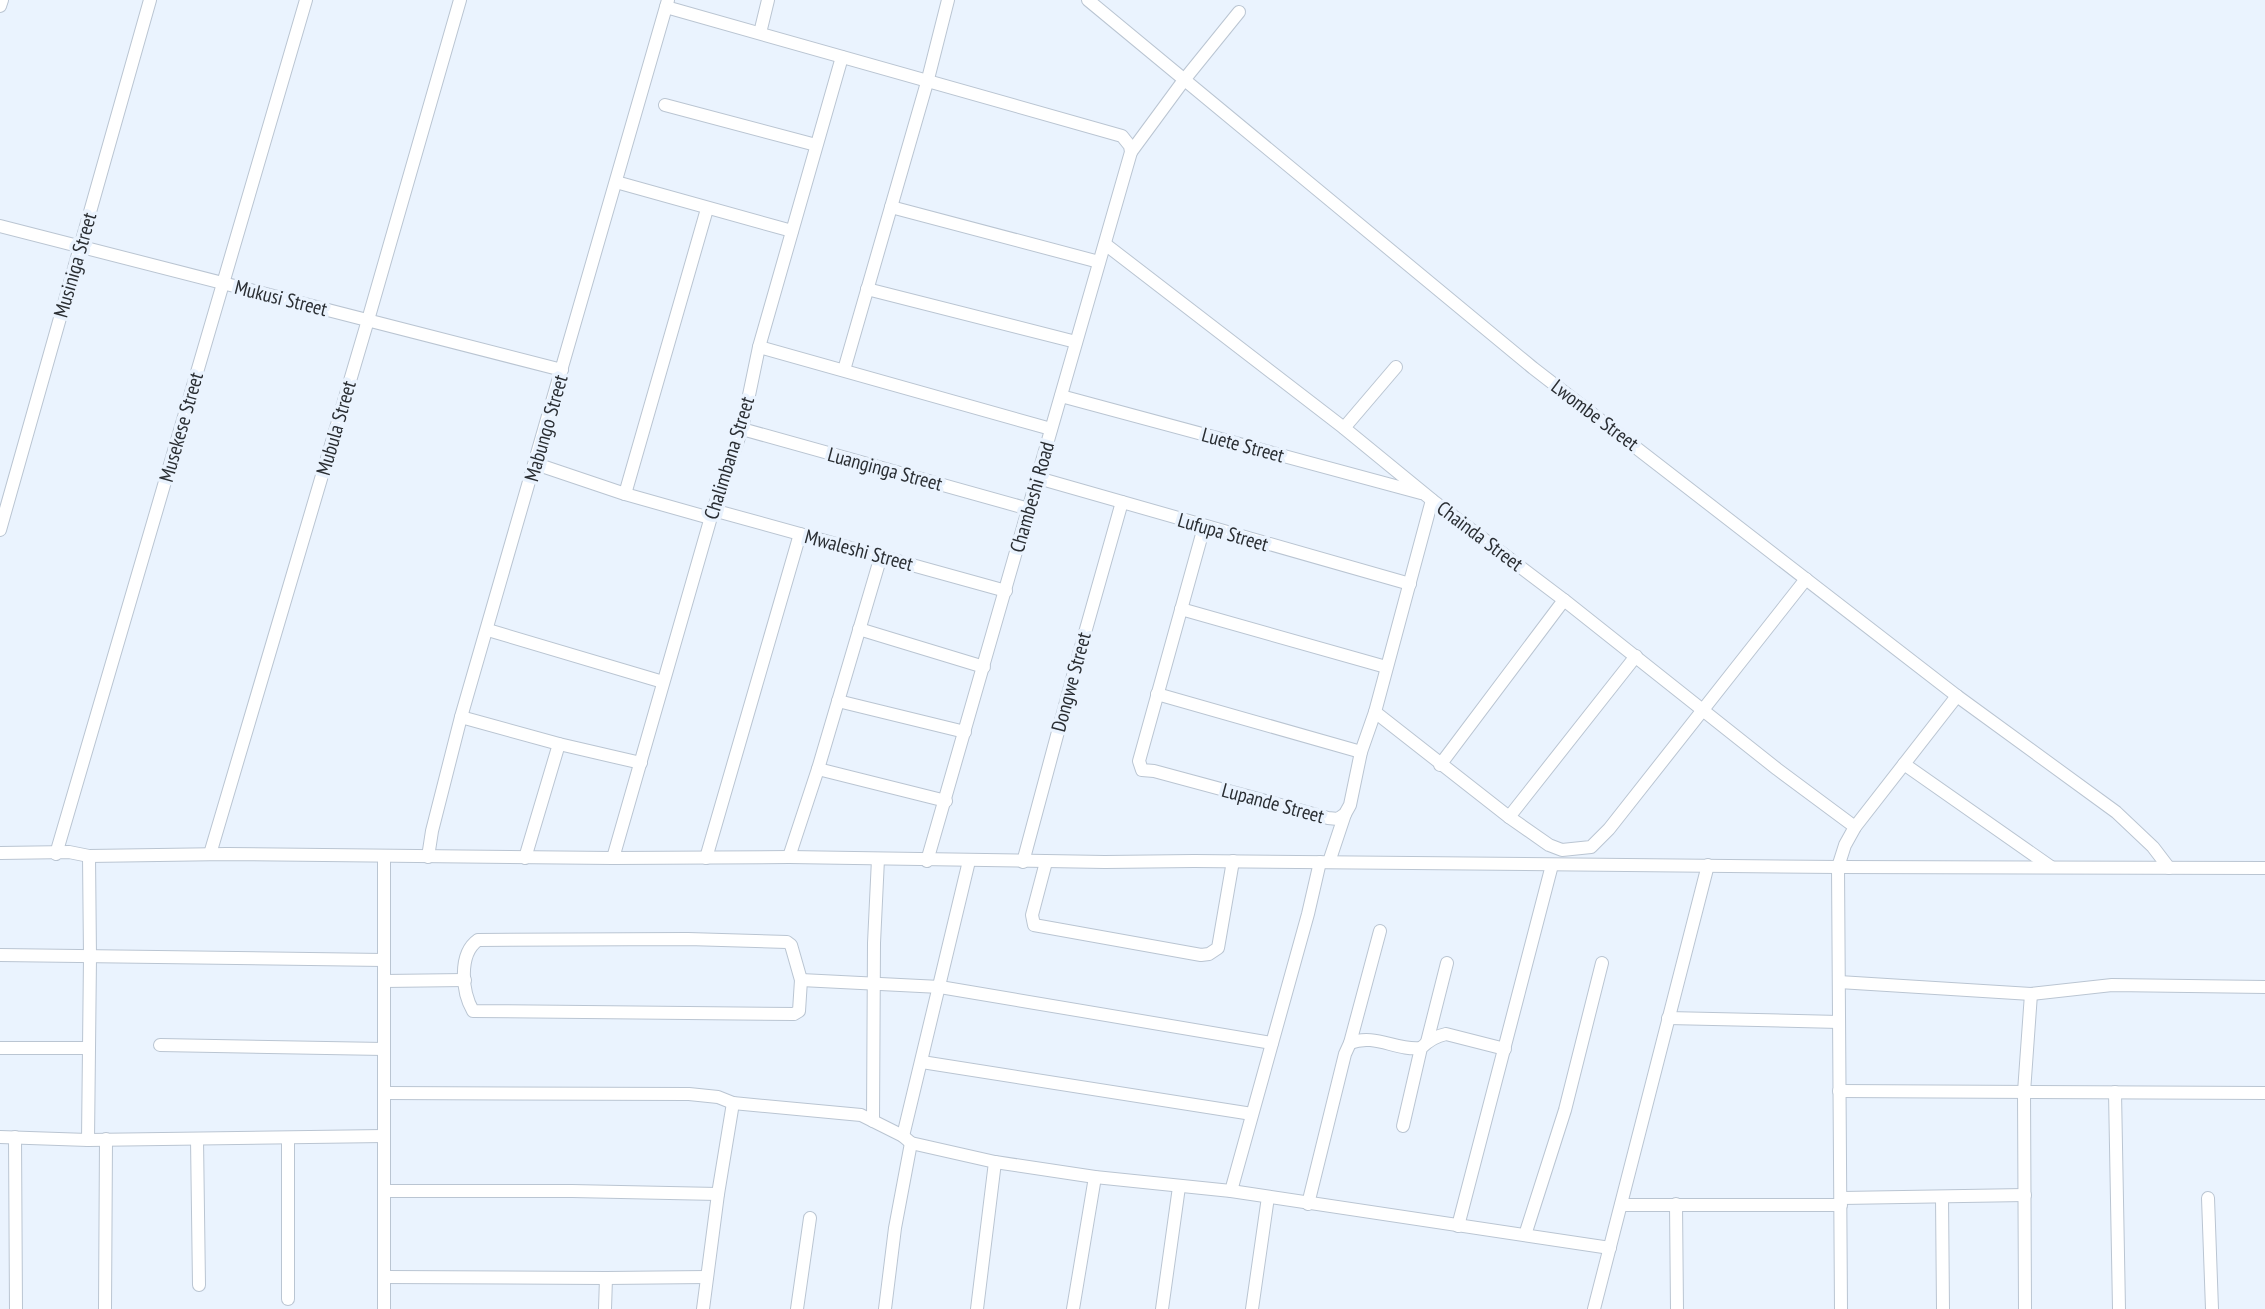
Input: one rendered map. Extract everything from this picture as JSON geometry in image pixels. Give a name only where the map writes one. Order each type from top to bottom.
[{"type":"street","points":[[0,6],[2,0]]},
{"type":"street","name":"Musiniga Street","points":[[0,530],[150,0]]},
{"type":"street","name":"Musekese Street","points":[[56,854],[306,0]]},
{"type":"street","name":"Mubula Street","points":[[210,854],[460,0]]},
{"type":"street","points":[[760,33],[768,0]]},
{"type":"street","points":[[844,370],[948,0]]},
{"type":"street","name":"Lwombe Street","points":[[1088,0],[1533,368],[1957,696],[2116,812],[2153,847],[2169,868]]},
{"type":"street","points":[[667,4],[1122,136],[1131,152]]},
{"type":"street","name":"Mabungo Street","points":[[428,857],[461,717],[667,4]]},
{"type":"street","points":[[1131,152],[1239,12]]},
{"type":"street","name":"Chalimbana Street","points":[[613,858],[711,514],[742,429],[759,347],[842,57]]},
{"type":"street","points":[[665,105],[816,145]]},
{"type":"street","name":"Chambeshi Road","points":[[927,861],[1131,152]]},
{"type":"street","points":[[616,182],[792,231]]},
{"type":"street","points":[[891,207],[1099,262]]},
{"type":"street","points":[[625,494],[707,209]]},
{"type":"street","name":"Mukusi Street","points":[[0,226],[562,370]]},
{"type":"street","name":"Chainda Street","points":[[1105,244],[1855,827]]},
{"type":"street","points":[[867,289],[1076,342]]},
{"type":"street","points":[[759,347],[1051,429]]},
{"type":"street","points":[[1344,428],[1396,367]]},
{"type":"street","name":"Luete Street","points":[[1061,396],[1429,497]]},
{"type":"street","name":"Luanginga Street","points":[[742,429],[1029,509]]},
{"type":"street","name":"Mwaleshi Street","points":[[536,464],[625,494],[800,534],[1006,591]]},
{"type":"street","name":"Lufupa Street","points":[[1038,478],[1410,584]]},
{"type":"street","name":"Lupande Street","points":[[1157,694],[1139,761],[1142,770],[1328,818],[1338,819],[1345,814],[1410,584],[1429,497]]},
{"type":"street","name":"Dongwe Street","points":[[1023,862],[1122,502]]},
{"type":"street","points":[[1204,527],[1157,694],[1361,752]]},
{"type":"street","points":[[706,858],[800,534]]},
{"type":"street","points":[[789,857],[881,556]]},
{"type":"street","points":[[1375,712],[1440,765],[1549,845],[1567,850],[1591,847],[1609,829],[1806,579]]},
{"type":"street","points":[[1440,765],[1564,600]]},
{"type":"street","points":[[1181,609],[1386,667]]},
{"type":"street","points":[[859,629],[984,667]]},
{"type":"street","points":[[488,630],[663,682]]},
{"type":"street","points":[[1509,817],[1636,656]]},
{"type":"street","points":[[1841,1309],[1838,867],[1855,827],[1957,696]]},
{"type":"street","points":[[838,701],[965,732]]},
{"type":"street","points":[[461,717],[641,763]]},
{"type":"street","points":[[525,858],[559,744]]},
{"type":"street","points":[[1904,764],[2051,867]]},
{"type":"street","points":[[818,769],[946,801]]},
{"type":"street","points":[[1231,1191],[1308,914],[1324,862],[1345,814]]},
{"type":"street","points":[[1458,1226],[1556,865],[1567,850]]},
{"type":"street","points":[[0,853],[69,852],[89,856],[789,857],[1023,862],[2265,868]]},
{"type":"street","points":[[88,1140],[89,856]]},
{"type":"street","points":[[384,856],[384,1309]]},
{"type":"street","points":[[873,1121],[878,859]]},
{"type":"street","points":[[885,1309],[907,1140],[969,861]]},
{"type":"street","points":[[1046,862],[1032,915],[1034,925],[1201,955],[1218,948],[1233,861]]},
{"type":"street","points":[[1594,1309],[1708,865]]},
{"type":"street","points":[[1308,1204],[1345,1054],[1380,931]]},
{"type":"street","points":[[688,939],[787,942],[793,948],[801,980],[800,1007],[794,1014],[473,1011],[467,998],[465,980],[469,946],[478,940],[688,939]]},
{"type":"street","points":[[0,955],[384,960]]},
{"type":"street","points":[[1403,1126],[1447,963]]},
{"type":"street","points":[[1525,1235],[1565,1110],[1602,963]]},
{"type":"street","points":[[384,981],[465,980]]},
{"type":"street","points":[[801,980],[940,987],[1272,1043]]},
{"type":"street","points":[[1839,982],[2031,994],[2112,985],[2265,987]]},
{"type":"street","points":[[2025,1309],[2024,1092],[2031,994]]},
{"type":"street","points":[[1668,1018],[1839,1022]]},
{"type":"street","points":[[1350,1043],[1369,1039],[1411,1049],[1424,1045],[1437,1035],[1446,1034],[1505,1049]]},
{"type":"street","points":[[160,1045],[384,1049]]},
{"type":"street","points":[[0,1048],[89,1048]]},
{"type":"street","points":[[922,1062],[1252,1114]]},
{"type":"street","points":[[1839,1091],[2265,1093]]},
{"type":"street","points":[[2115,1092],[2119,1309]]},
{"type":"street","points":[[385,1093],[689,1094],[718,1097],[733,1103],[861,1115],[907,1140],[995,1162],[1095,1177],[1231,1191],[1610,1248]]},
{"type":"street","points":[[703,1309],[733,1103]]},
{"type":"street","points":[[0,1137],[88,1140],[384,1136]]},
{"type":"street","points":[[15,1137],[16,1309]]},
{"type":"street","points":[[288,1138],[288,1299]]},
{"type":"street","points":[[105,1309],[106,1139]]},
{"type":"street","points":[[197,1139],[199,1285]]},
{"type":"street","points":[[977,1309],[995,1162]]},
{"type":"street","points":[[1073,1309],[1095,1177]]},
{"type":"street","points":[[1162,1309],[1179,1187]]},
{"type":"street","points":[[386,1191],[718,1194]]},
{"type":"street","points":[[1621,1205],[1841,1202],[2025,1195]]},
{"type":"street","points":[[1252,1309],[1268,1197]]},
{"type":"street","points":[[1942,1197],[1943,1309]]},
{"type":"street","points":[[2208,1198],[2212,1309]]},
{"type":"street","points":[[1676,1204],[1677,1309]]},
{"type":"street","points":[[797,1309],[810,1218]]},
{"type":"street","points":[[384,1277],[707,1277]]},
{"type":"street","points":[[605,1309],[606,1278]]}]
